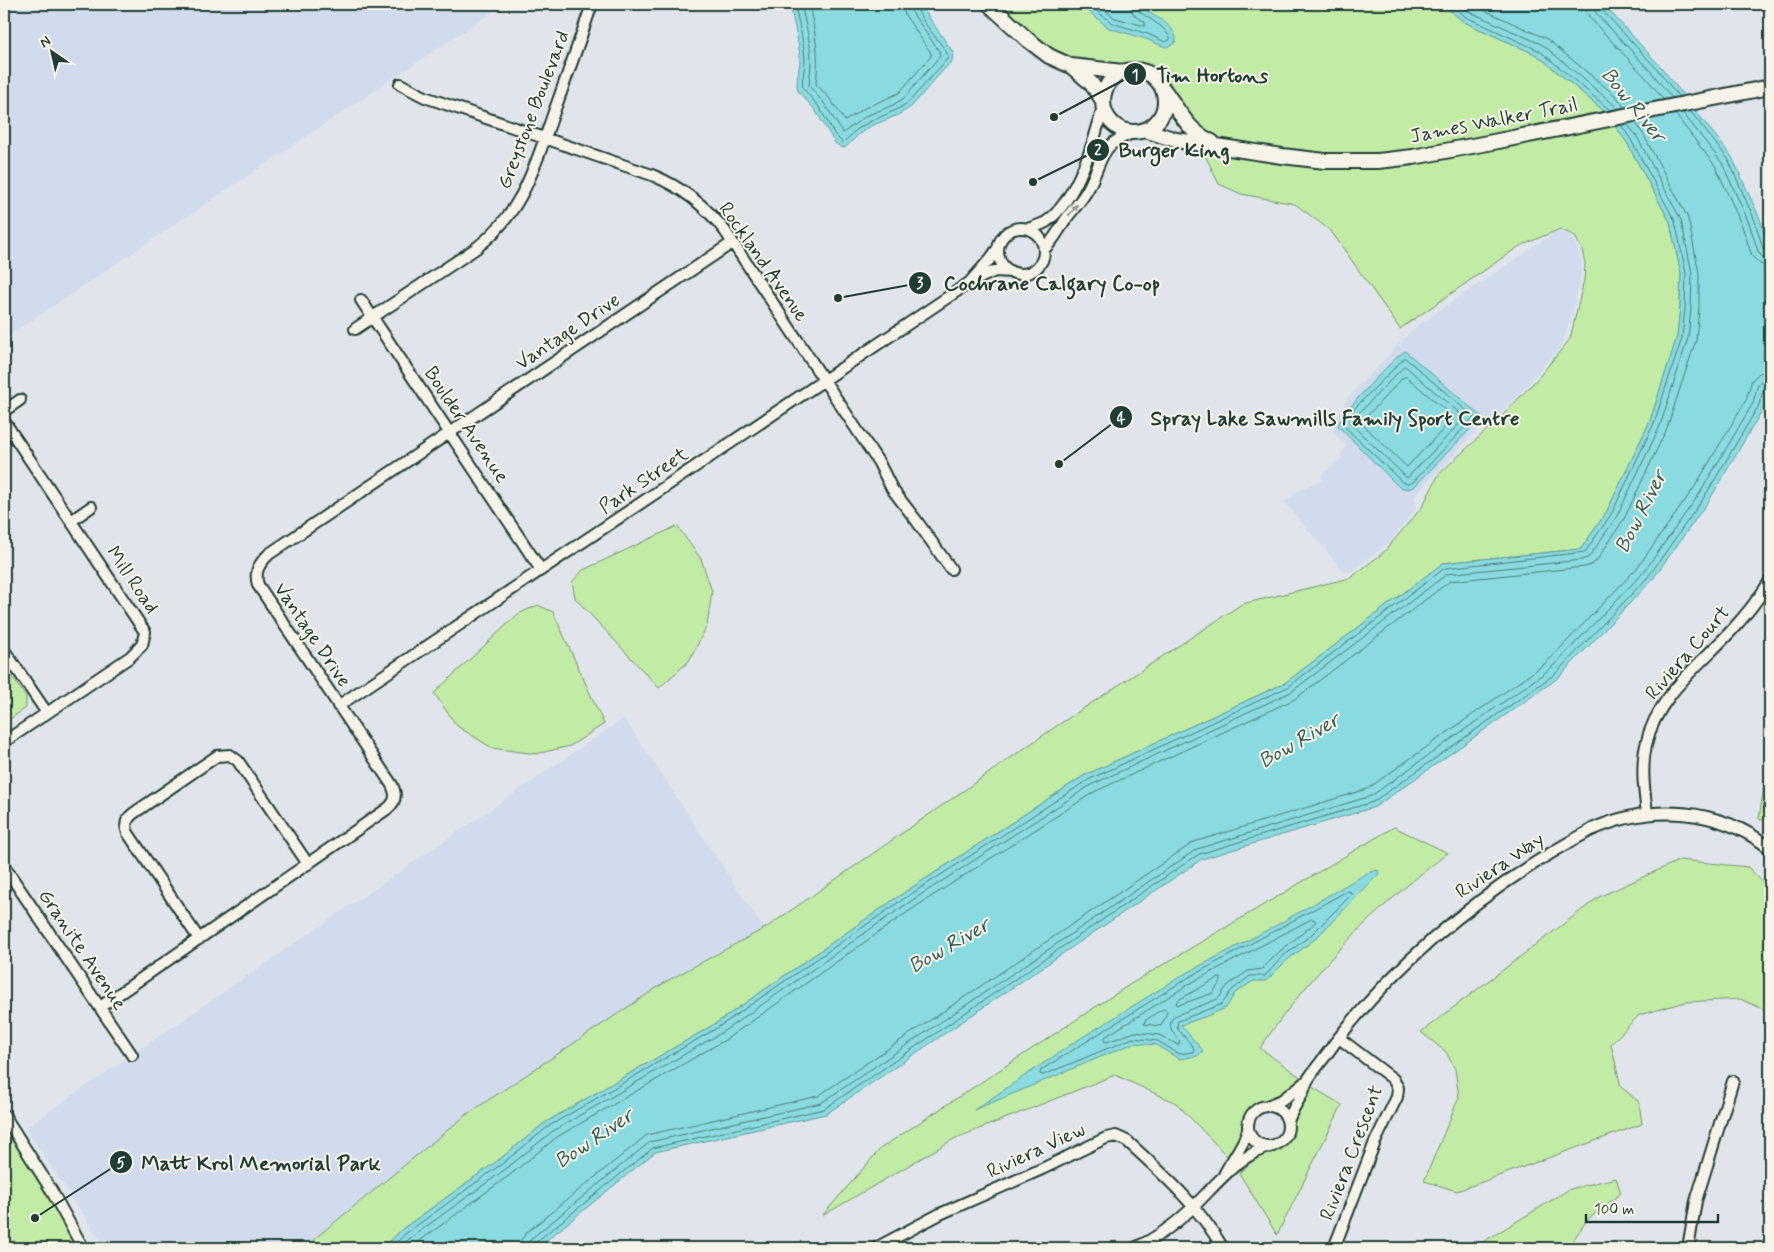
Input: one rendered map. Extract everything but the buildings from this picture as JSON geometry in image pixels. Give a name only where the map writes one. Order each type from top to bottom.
[{"type":"main road","points":[[989,4],[1028,40],[1049,56],[1071,66],[1091,83],[1103,102],[1109,119],[1116,127],[1140,131],[1154,124],[1161,116],[1165,97],[1162,87],[1149,74],[1132,70],[1123,72],[1071,66]]},
{"type":"main road","points":[[1103,102],[1108,84],[1123,72]]},
{"type":"main road","name":"James Walker Trail","points":[[1162,87],[1194,131],[1200,136],[1222,146]]},
{"type":"main road","name":"James Walker Trail","points":[[1140,131],[1176,140],[1304,159],[1378,161],[1413,157],[1493,142],[1770,87]]},
{"type":"street","name":"Greystone Boulevard","points":[[356,329],[475,249],[497,230],[520,200],[534,170],[592,4]]},
{"type":"street","name":"Rockland Avenue","points":[[400,84],[425,96],[652,175],[672,184],[693,198],[708,212],[732,243],[879,463],[892,489],[951,569]]},
{"type":"street","points":[[1028,229],[1039,237],[1044,249],[1042,262],[1033,271],[1026,274],[1011,272],[1004,268],[1000,261],[998,248],[1004,236],[1017,228],[1028,229],[1047,221],[1054,215],[1073,188],[1088,155],[1103,102]]},
{"type":"street","points":[[1044,249],[1051,244],[1084,194],[1107,148],[1116,139],[1140,131]]},
{"type":"street","name":"Vantage Drive","points":[[100,1007],[388,809],[396,797],[392,785],[258,585],[256,578],[258,567],[269,554],[732,243]]},
{"type":"street","name":"Park Street","points":[[969,283],[998,248]]},
{"type":"street","name":"Park Street","points":[[338,706],[825,382],[969,283],[996,271],[1011,272]]},
{"type":"street","name":"Boulder Avenue","points":[[361,300],[542,570]]},
{"type":"street","points":[[4,411],[20,400]]},
{"type":"street","name":"Mill Road","points":[[4,421],[142,626],[144,632],[142,645],[130,657],[4,742]]},
{"type":"street","points":[[71,521],[91,507]]},
{"type":"street","name":"Riviera Court","points":[[1647,813],[1643,762],[1647,739],[1655,718],[1671,693],[1732,630],[1770,582]]},
{"type":"street","points":[[4,650],[47,713]]},
{"type":"street","points":[[199,939],[128,833],[125,827],[126,823],[134,813],[217,756],[230,755],[238,761],[308,864]]},
{"type":"street","name":"Riviera Way","points":[[1223,1177],[1230,1162],[1244,1143],[1250,1118],[1258,1108],[1282,1100],[1308,1080],[1358,1014],[1389,980],[1453,921],[1508,882],[1593,829],[1620,819],[1647,813],[1675,812],[1705,816],[1746,832],[1770,848]]},
{"type":"street","name":"Granite Avenue","points":[[4,866],[132,1055]]},
{"type":"street","name":"Riviera Crescent","points":[[1334,1248],[1375,1142],[1397,1098],[1399,1090],[1397,1084],[1390,1077],[1339,1038]]},
{"type":"street","name":"Riviera Way","points":[[1135,1248],[1161,1233],[1251,1154],[1257,1150],[1273,1146],[1283,1139],[1287,1134],[1291,1112],[1304,1091],[1308,1080]]},
{"type":"street","points":[[1688,1248],[1696,1201],[1733,1081]]},
{"type":"street","points":[[1264,1106],[1271,1106],[1282,1111],[1288,1122]]},
{"type":"street","points":[[4,1115],[50,1188],[83,1248]]},
{"type":"street","points":[[1248,1130],[1255,1142],[1273,1146]]},
{"type":"street","name":"Riviera View","points":[[876,1248],[940,1214],[1111,1136],[1116,1136],[1126,1141],[1169,1180],[1194,1206]]},
{"type":"street","points":[[1194,1206],[1223,1248]]},
{"type":"shaded area","points":[[4,4],[504,4],[4,339]]},
{"type":"shaded area","points":[[1555,232],[1567,233],[1571,236],[1581,258],[1582,271],[1572,317],[1561,347],[1496,420],[1487,420],[1415,496],[1416,509],[1390,542],[1350,572],[1344,572],[1284,502],[1301,489],[1323,480],[1321,476],[1342,457],[1340,454],[1347,447],[1332,430],[1347,399],[1418,325]]},
{"type":"shaded area","points":[[624,718],[764,929],[667,981],[466,1115],[313,1240],[307,1248],[106,1248],[25,1128]]},
{"type":"green space","points":[[989,4],[1442,4],[1464,22],[1537,55],[1604,111],[1626,141],[1670,222],[1681,274],[1677,337],[1650,421],[1607,511],[1581,549],[1443,563],[1285,683],[1085,775],[902,894],[715,1024],[546,1122],[500,1159],[401,1230],[384,1248],[307,1248],[313,1240],[466,1115],[667,981],[767,927],[1058,725],[1242,604],[1350,578],[1383,553],[1422,507],[1439,474],[1503,415],[1538,378],[1570,339],[1584,280],[1585,264],[1582,250],[1575,236],[1560,229],[1518,247],[1400,329],[1331,231],[1295,204],[1241,194],[1219,184],[1169,82],[1134,63],[1071,66]]},
{"type":"green space","points":[[677,526],[701,559],[712,591],[707,626],[689,661],[659,688],[575,598],[572,582],[583,570]]},
{"type":"green space","points":[[538,605],[553,612],[604,724],[570,746],[536,754],[492,748],[457,726],[434,693],[518,614]]},
{"type":"green space","points":[[4,666],[26,697],[26,708],[4,723]]},
{"type":"green space","points":[[1770,744],[1770,822],[1759,819]]},
{"type":"green space","points":[[1394,827],[1448,853],[1370,919],[1323,967],[1280,1020],[1260,1048],[1300,1077],[1279,1097],[1259,1102],[1250,1110],[1245,1131],[1227,1156],[1176,1103],[1115,1075],[954,1139],[822,1216],[881,1148],[1129,985]]},
{"type":"green space","points":[[1680,860],[1748,867],[1770,890],[1770,1012],[1740,999],[1686,1002],[1639,1015],[1611,1044],[1621,1087],[1639,1102],[1642,1124],[1457,1191],[1424,1181],[1459,1097],[1455,1069],[1446,1052],[1421,1032],[1599,897]]},
{"type":"green space","points":[[1312,1087],[1342,1105],[1277,1235],[1239,1173],[1260,1155],[1281,1150],[1287,1145],[1293,1137],[1294,1121]]},
{"type":"green space","points":[[4,1131],[50,1188],[83,1248],[4,1248]]},
{"type":"green space","points":[[1616,1178],[1621,1193],[1587,1220],[1568,1248],[1473,1248],[1570,1189]]},
{"type":"water","points":[[790,4],[920,4],[952,51],[952,61],[911,107],[898,115],[871,126],[859,134],[845,148],[841,147],[835,143],[815,110],[798,91],[799,52]]},
{"type":"water","points":[[1079,4],[1140,4],[1172,29],[1176,41],[1172,45],[1165,47],[1109,28]]},
{"type":"water","name":"Bow River","points":[[1442,4],[1603,4],[1661,67],[1732,157],[1760,219],[1770,255],[1770,380],[1764,407],[1710,499],[1652,580],[1558,678],[1375,807],[1202,859],[826,1114],[655,1152],[537,1248],[384,1248],[401,1230],[500,1159],[546,1122],[715,1024],[902,894],[1085,775],[1285,683],[1443,563],[1581,549],[1607,511],[1650,421],[1677,337],[1681,274],[1670,222],[1626,141],[1604,111],[1537,55],[1464,22]]},
{"type":"water","points":[[1405,351],[1482,417],[1415,486],[1408,489],[1399,487],[1338,426],[1348,410],[1368,387]]},
{"type":"water","points":[[1378,870],[1379,874],[1315,939],[1286,961],[1266,981],[1253,981],[1235,993],[1226,1008],[1181,1025],[1203,1051],[1197,1056],[1179,1059],[1156,1045],[1134,1043],[974,1110],[1078,1040],[1183,975],[1284,921],[1367,873]]},
{"type":"place","name":"Tim Hortons","points":[[1054,117]]},
{"type":"place","name":"Burger King","points":[[1033,182]]},
{"type":"place","name":"Cochrane Calgary Co-op","points":[[838,298]]},
{"type":"place","name":"Spray Lake Sawmills Family Sport Centre","points":[[1059,464]]},
{"type":"place","name":"Matt Krol Memorial Park","points":[[35,1218]]}]
